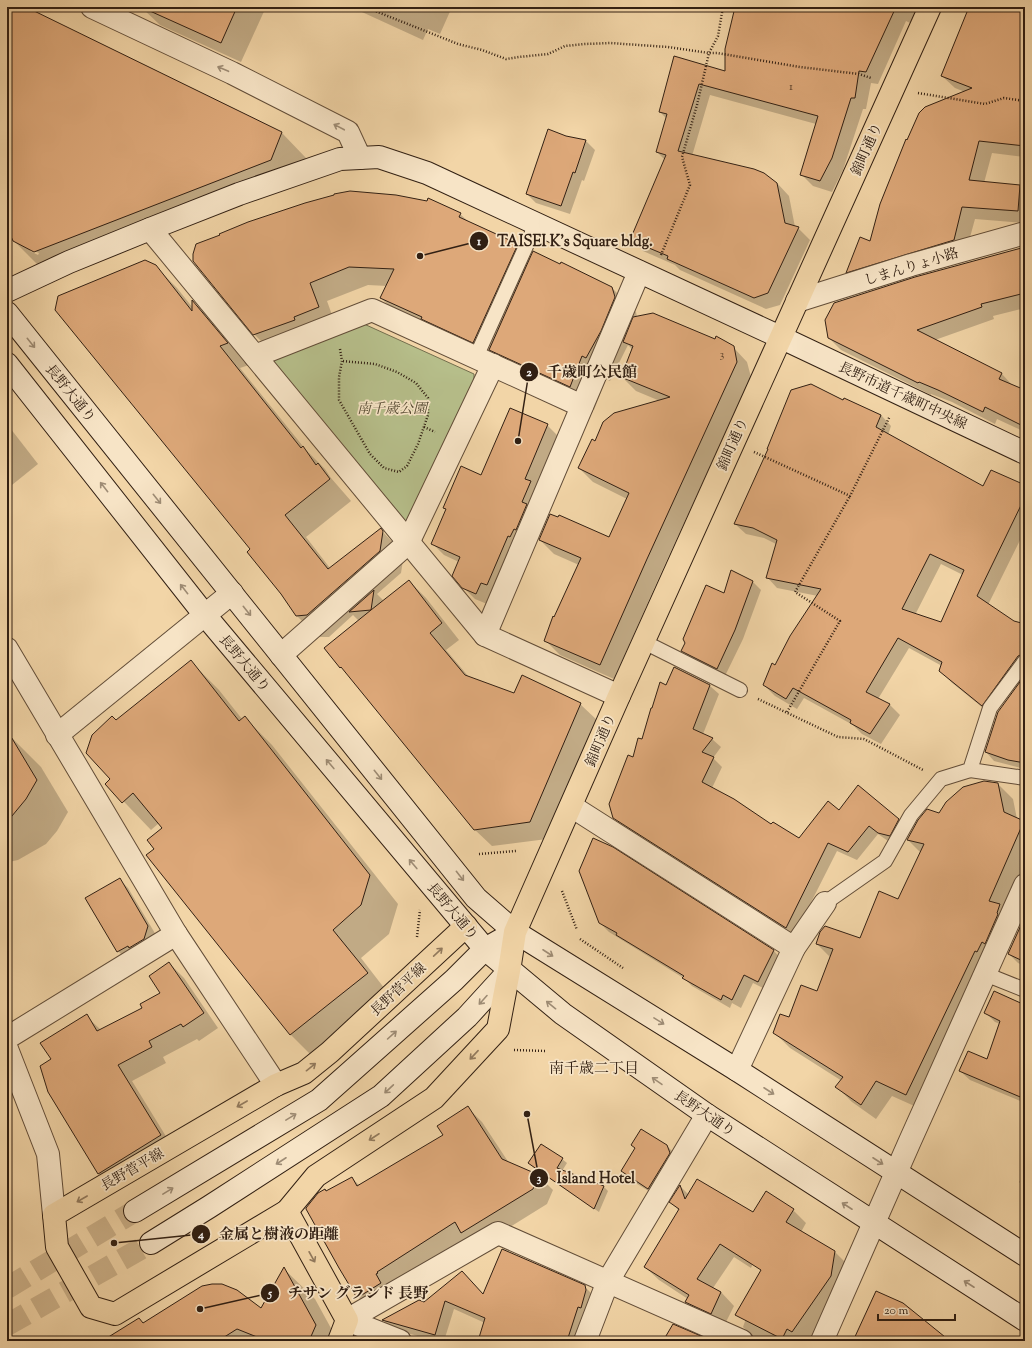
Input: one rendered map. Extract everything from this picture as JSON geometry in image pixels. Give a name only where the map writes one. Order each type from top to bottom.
[{"type":"main road","name":"錦町通り","points":[[516,932],[619,696],[930,7]]},
{"type":"main road","name":"長野菅平線","points":[[54,1215],[276,1085],[304,1073],[330,1052],[466,926]]},
{"type":"main road","points":[[54,1215],[57,1247],[91,1307],[115,1314],[287,1211],[316,1176],[434,1098],[498,1029],[516,932]]},
{"type":"main road","points":[[287,1211],[347,1320],[339,1341]]},
{"type":"street","points":[[92,7],[232,73],[348,132],[360,158]]},
{"type":"street","name":"長野市道千歳町中央線","points":[[7,291],[69,262],[238,194],[340,159],[379,157],[427,174],[780,337],[1025,453]]},
{"type":"street","points":[[150,229],[485,635],[619,696]]},
{"type":"street","name":"しまんりょ小路","points":[[797,301],[911,265],[1025,233]]},
{"type":"street","points":[[485,635],[582,406],[646,275]]},
{"type":"street","points":[[255,356],[372,310],[582,406]]},
{"type":"street","name":"長野大通り","points":[[7,313],[476,898],[516,932],[737,1070],[1025,1255]]},
{"type":"street","points":[[281,655],[408,543],[485,361]]},
{"type":"street","name":"長野大通り","points":[[7,364],[204,614],[485,950],[563,1014],[707,1115],[1025,1320]]},
{"type":"street","points":[[57,735],[204,614],[232,593]]},
{"type":"street","points":[[7,649],[176,934],[276,1085]]},
{"type":"street","points":[[571,806],[794,948]]},
{"type":"street","points":[[822,1341],[1025,885]]},
{"type":"street","points":[[737,1070],[794,948],[825,904]]},
{"type":"street","points":[[135,1211],[319,1100],[454,980],[485,950],[516,932]]},
{"type":"street","points":[[7,1038],[176,934]]},
{"type":"street","points":[[151,1243],[381,1096],[472,1012],[509,970]]},
{"type":"street","points":[[7,1049],[48,1154],[54,1215]]},
{"type":"street","points":[[585,1341],[608,1281],[707,1115]]},
{"type":"street","points":[[347,1320],[498,1233],[742,1341]]},
{"type":"street","points":[[347,1320],[400,1341]]},
{"type":"lane","points":[[485,361],[536,224]]},
{"type":"lane","points":[[644,642],[740,690]]},
{"type":"lane","points":[[970,770],[990,708],[1025,661]]},
{"type":"lane","points":[[825,904],[885,861],[911,815],[941,779],[970,770],[1025,778]]},
{"type":"lane","points":[[985,974],[1025,990]]},
{"type":"path","points":[[365,7],[458,44],[482,50],[506,59],[548,54],[566,46],[585,44],[668,47],[709,54],[717,53],[780,64],[860,74],[872,78]]},
{"type":"path","points":[[646,275],[690,186],[682,157],[698,105],[709,54],[718,36],[723,7]]},
{"type":"path","points":[[918,93],[986,104],[1004,98],[1025,101]]},
{"type":"path","points":[[335,324],[342,362],[339,377],[339,400],[370,454],[384,468],[399,472],[407,466],[418,444],[428,415],[428,398],[416,384],[397,372],[376,364],[342,362]]},
{"type":"path","points":[[787,712],[840,621],[795,592],[850,496],[900,394]]},
{"type":"path","points":[[733,442],[850,496]]},
{"type":"path","points":[[740,690],[838,737],[864,739],[941,779]]},
{"type":"path","points":[[479,854],[516,851]]},
{"type":"path","points":[[562,892],[576,930]]},
{"type":"path","points":[[416,940],[420,910]]},
{"type":"path","points":[[514,1050],[546,1051]]},
{"type":"green space","name":"南千歳公園","points":[[364,324],[474,374],[474,389],[412,521],[400,523],[273,366],[275,357]]},
{"type":"building","points":[[7,7],[26,7],[282,132],[271,160],[34,252],[13,241],[7,227]]},
{"type":"building","points":[[141,7],[237,7],[221,43]]},
{"type":"building","points":[[735,7],[896,7],[866,72],[859,71],[855,98],[851,98],[832,158],[820,181],[800,175],[818,116],[699,84],[678,151],[754,169],[764,173],[777,183],[785,223],[799,227],[768,293],[754,298],[667,259],[668,256],[630,240],[666,155],[656,152],[667,114],[659,112],[674,56],[725,71],[725,49]]},
{"type":"building","points":[[969,7],[1025,7],[1025,146],[979,141],[969,180],[1020,185],[1018,211],[962,207],[954,240],[846,273],[860,237],[870,241],[880,204],[906,139],[907,140],[919,113],[925,107],[972,88],[941,76]]},
{"type":"building","points":[[548,129],[566,136],[586,140],[575,173],[573,172],[561,206],[526,194]]},
{"type":"building","points":[[350,191],[396,195],[427,201],[428,198],[461,213],[459,217],[518,244],[473,343],[380,298],[394,269],[349,267],[310,283],[319,307],[294,317],[295,320],[253,335],[193,261],[193,254],[196,244],[248,222],[334,194]]},
{"type":"building","points":[[1025,247],[1025,293],[981,304],[982,307],[917,330],[1002,373],[999,379],[1025,390],[1025,427],[985,407],[983,412],[938,390],[919,382],[918,383],[828,338],[825,320],[834,303],[915,277]]},
{"type":"building","points":[[533,251],[560,264],[561,262],[612,287],[615,297],[601,331],[586,358],[582,356],[570,387],[489,350]]},
{"type":"building","points":[[145,260],[156,265],[192,311],[192,300],[228,343],[220,346],[301,448],[303,446],[316,465],[318,463],[330,479],[285,515],[328,569],[381,528],[383,531],[380,551],[307,615],[296,616],[281,594],[247,552],[250,549],[55,310],[58,296]]},
{"type":"building","points":[[653,313],[715,339],[716,336],[734,346],[737,362],[600,665],[544,641],[553,616],[554,617],[581,558],[539,540],[550,514],[558,517],[559,515],[609,537],[629,493],[578,468],[592,439],[595,441],[603,422],[614,413],[670,397],[621,377],[633,346],[623,342],[633,317]]},
{"type":"building","points":[[811,384],[843,400],[844,398],[881,415],[876,427],[983,486],[991,470],[1025,485],[1025,497],[977,596],[1014,621],[1025,624],[1025,653],[1018,656],[982,706],[939,671],[942,662],[898,638],[866,692],[890,704],[870,734],[850,723],[851,720],[793,688],[786,699],[763,685],[772,663],[775,665],[790,636],[821,589],[766,578],[777,540],[753,528],[734,524],[768,449],[791,390]],"holes":[[[930,554],[964,570],[941,622],[902,609]]]},
{"type":"building","points":[[510,408],[548,424],[525,479],[531,481],[522,502],[527,504],[516,530],[514,529],[510,537],[508,536],[487,585],[481,583],[476,594],[462,588],[452,576],[460,557],[431,544],[446,509],[443,508],[461,466],[481,475]]},
{"type":"building","points":[[731,570],[753,581],[735,630],[717,669],[681,651],[685,643],[683,639],[706,585],[724,593]]},
{"type":"building","points":[[409,580],[442,623],[430,633],[465,675],[514,693],[522,675],[581,703],[530,822],[474,830],[324,648]]},
{"type":"building","points":[[374,590],[371,610],[349,612]]},
{"type":"building","points":[[191,660],[239,721],[245,716],[370,875],[361,905],[333,930],[368,973],[290,1035],[146,855],[154,849],[147,840],[162,828],[133,793],[122,803],[105,784],[110,779],[86,753],[92,735],[112,716],[116,720]]},
{"type":"building","points":[[674,667],[710,685],[693,729],[713,738],[702,752],[714,757],[702,782],[734,799],[771,824],[773,822],[799,838],[828,801],[839,810],[858,785],[899,819],[890,836],[878,833],[869,826],[848,852],[828,843],[786,928],[613,818],[609,804],[628,755],[633,757],[638,738],[642,739],[660,682],[666,685]]},
{"type":"building","points":[[1025,675],[1025,763],[1008,760],[985,752],[998,712]]},
{"type":"building","points":[[7,730],[37,780],[26,799],[7,822]]},
{"type":"building","points":[[984,781],[998,783],[1004,812],[1024,821],[989,901],[1000,904],[998,914],[985,944],[982,942],[977,952],[975,951],[906,1095],[876,1081],[861,1105],[835,1087],[843,1077],[773,1033],[780,1014],[789,1017],[801,985],[817,991],[833,949],[816,944],[820,932],[825,926],[860,938],[879,891],[898,899],[924,844],[907,840],[918,820],[927,809],[939,813],[946,802],[963,787]]},
{"type":"building","points":[[593,838],[613,847],[774,950],[758,982],[744,975],[732,1000],[723,995],[721,1000],[682,978],[684,976],[599,923],[579,871]]},
{"type":"building","points":[[120,878],[148,926],[144,939],[129,948],[128,946],[117,952],[85,898]]},
{"type":"building","points":[[1022,923],[1025,925],[1025,962],[1008,954]]},
{"type":"building","points":[[169,962],[204,1013],[183,1027],[181,1024],[149,1041],[152,1047],[118,1065],[161,1135],[98,1174],[48,1092],[40,1066],[51,1059],[40,1043],[87,1014],[97,1031],[142,1008],[140,1004],[160,993],[149,976]]},
{"type":"building","points":[[994,991],[1025,1005],[1025,1099],[959,1071],[968,1051],[987,1059],[1000,1021],[984,1013]]},
{"type":"building","points":[[468,1106],[502,1159],[539,1175],[533,1189],[461,1233],[455,1222],[377,1272],[378,1273],[376,1274],[381,1283],[357,1298],[306,1208],[318,1193],[325,1189],[326,1191],[352,1177],[357,1186],[443,1135],[437,1126]]},
{"type":"building","points":[[641,1129],[667,1145],[670,1153],[648,1189],[621,1171],[635,1148],[631,1145]]},
{"type":"building","points":[[541,1144],[563,1158],[557,1168],[604,1186],[594,1209],[528,1163]]},
{"type":"building","points":[[697,1179],[753,1212],[766,1191],[794,1209],[786,1222],[835,1251],[831,1276],[792,1332],[787,1329],[782,1339],[735,1315],[761,1270],[720,1244],[697,1279],[721,1292],[711,1314],[685,1302],[689,1295],[644,1267],[679,1209],[669,1202],[680,1185],[685,1199]]},
{"type":"building","points":[[502,1249],[585,1285],[586,1290],[581,1308],[578,1307],[567,1341],[478,1341],[485,1318],[445,1301],[435,1335],[382,1320],[419,1300],[424,1302],[462,1271],[483,1294]]},
{"type":"building","points":[[284,1267],[316,1325],[309,1341],[267,1341],[237,1329],[218,1341],[102,1341],[139,1318],[143,1323],[202,1286],[222,1284],[237,1290],[261,1308]]},
{"type":"building","points":[[876,1291],[903,1303],[950,1341],[853,1341]]},
{"type":"building","points":[[673,1324],[701,1336],[699,1341],[663,1341]]},
{"type":"tunnel","points":[[7,1288],[135,1211]]},
{"type":"tunnel","points":[[7,1325],[151,1243]]},
{"type":"place","name":"TAISEI K's Square bldg.","points":[[420,256]]},
{"type":"place","name":"千歳町公民館","points":[[518,441]]},
{"type":"place","name":"Island Hotel","points":[[527,1114]]},
{"type":"place","name":"金属と樹液の距離","points":[[114,1243]]},
{"type":"place","name":"チサン グランド 長野","points":[[200,1309]]},
{"type":"district","name":"南千歳二丁目","points":[[594,1068]]}]
